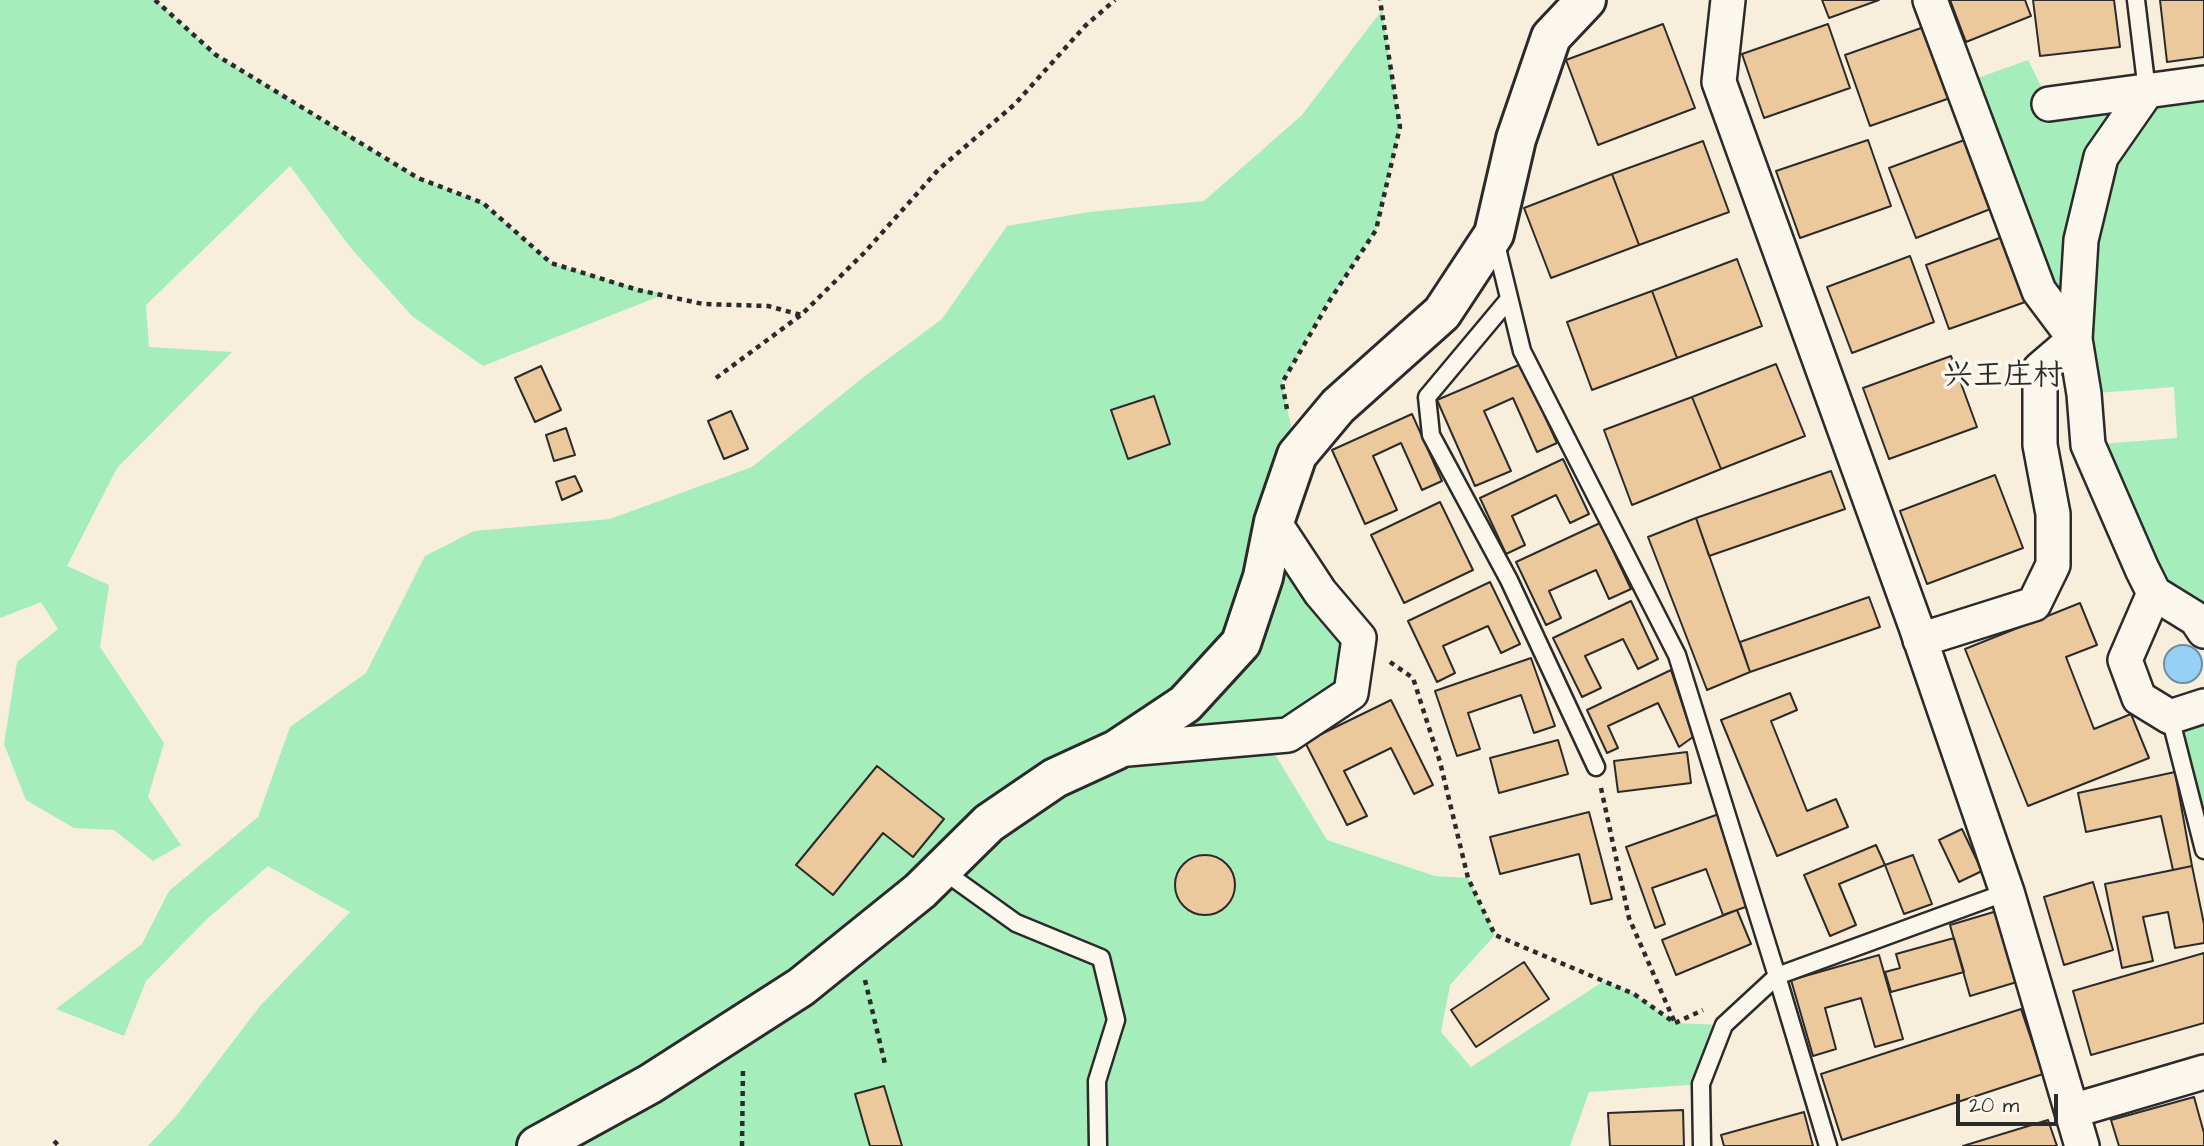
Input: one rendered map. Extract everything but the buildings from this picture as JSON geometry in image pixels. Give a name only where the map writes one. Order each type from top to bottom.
[{"type":"street","points":[[537,1146],[650,1084],[801,987],[920,891],[989,823],[1055,778],[1116,750],[1185,704],[1241,643],[1264,578],[1274,522],[1297,455],[1338,406],[1442,313],[1494,234],[1516,139],[1551,37],[1586,0]]},
{"type":"street","points":[[1728,0],[1719,82],[1920,640],[2007,892],[2082,1146]]},
{"type":"street","points":[[1930,0],[2039,291],[2075,339]]},
{"type":"street","points":[[2049,104],[2204,83]]},
{"type":"street","points":[[2147,91],[2101,157],[2081,240],[2075,339],[2084,394],[2088,445],[2154,593],[2196,619],[2204,631]]},
{"type":"street","points":[[1920,640],[2034,604],[2053,565],[2053,513],[2040,445],[2040,369],[2075,339]]},
{"type":"street","points":[[1116,750],[1288,735],[1351,693],[1359,638],[1320,592],[1274,522]]},
{"type":"street","points":[[2154,593],[2125,660],[2139,698],[2170,717],[2204,706]]},
{"type":"street","points":[[2071,1111],[2204,1072]]},
{"type":"lane","points":[[2136,0],[2147,91]]},
{"type":"lane","points":[[1494,234],[1522,351],[1677,655],[1828,1146]]},
{"type":"lane","points":[[1509,299],[1427,397],[1431,435],[1508,580],[1596,767]]},
{"type":"lane","points":[[2170,717],[2203,840]]},
{"type":"lane","points":[[942,870],[1016,923],[1101,958],[1116,1020],[1097,1081],[1098,1146]]},
{"type":"lane","points":[[1702,1146],[1701,1084],[1724,1025],[1777,976],[2007,892]]},
{"type":"path","points":[[155,0],[216,55],[418,178],[483,203],[551,263],[638,289],[703,304],[768,306],[801,315]]},
{"type":"path","points":[[716,378],[801,315],[864,253],[939,169],[1015,104],[1085,26],[1115,0]]},
{"type":"path","points":[[1297,455],[1282,383],[1329,300],[1376,230],[1400,127],[1380,0]]},
{"type":"path","points":[[1359,638],[1413,678],[1440,762],[1468,878],[1495,935],[1634,994],[1675,1023]]},
{"type":"path","points":[[1596,767],[1629,918],[1675,1023]]},
{"type":"path","points":[[857,942],[885,1064]]},
{"type":"path","points":[[1675,1023],[1709,1007]]},
{"type":"path","points":[[741,1026],[744,1083],[742,1146]]},
{"type":"path","points":[[54,1141],[59,1146]]},
{"type":"green space","points":[[0,0],[155,0],[216,55],[418,178],[483,203],[551,263],[638,289],[665,294],[483,366],[412,316],[350,247],[290,166],[146,305],[149,347],[232,352],[117,468],[67,566],[109,585],[100,647],[164,743],[148,797],[181,845],[153,861],[114,830],[74,828],[26,800],[4,744],[17,662],[58,629],[41,602],[0,618]]},
{"type":"green space","points":[[1382,10],[1400,127],[1376,230],[1329,300],[1282,383],[1297,455],[1274,522],[1359,638],[1351,693],[1265,738],[1327,840],[1435,876],[1468,878],[1495,935],[1450,985],[1441,1032],[1471,1067],[1604,981],[1634,994],[1675,1023],[1724,1025],[1701,1084],[1589,1092],[1570,1146],[148,1146],[177,1115],[260,1006],[350,912],[268,866],[206,920],[146,981],[124,1036],[56,1009],[142,944],[169,891],[258,817],[290,727],[366,673],[425,556],[474,531],[610,519],[752,467],[865,376],[942,319],[1007,226],[1089,212],[1204,201],[1302,115]]},
{"type":"green space","points":[[2028,60],[2050,104],[2204,83],[2204,631],[2154,593],[2088,445],[2177,438],[2174,387],[2084,394],[1961,84]]},
{"type":"green space","points":[[2204,706],[2204,850],[2170,717]]},
{"type":"water","points":[[2183,645],[2196,651],[2202,664],[2196,677],[2183,683],[2170,677],[2164,664],[2170,651]]},
{"type":"district","name":"兴王庄村","points":[[2003,378]]}]
